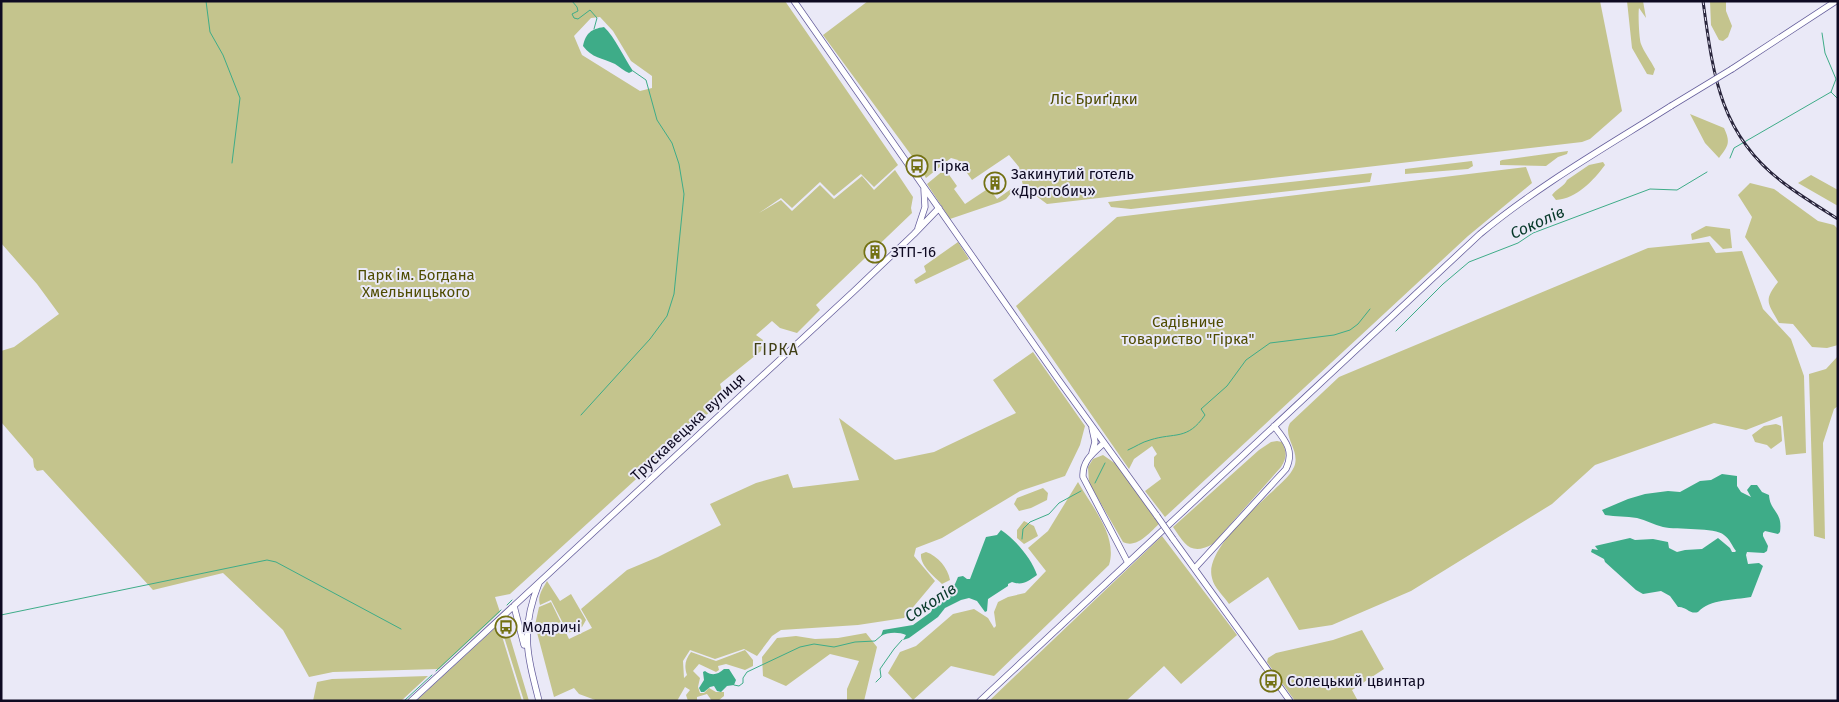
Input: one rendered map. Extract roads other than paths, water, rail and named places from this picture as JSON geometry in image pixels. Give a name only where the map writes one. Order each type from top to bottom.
[{"type":"main road","points":[[794,1],[924,184],[1090,424],[1290,701]]},
{"type":"main road","points":[[980,701],[1390,316],[1496,221],[1540,189],[1732,69],[1836,1]]},
{"type":"main road","points":[[914,234],[924,216],[924,184]]},
{"type":"main road","name":"Трускавецька вулиця","points":[[533,592],[539,581],[914,234],[939,208]]},
{"type":"main road","points":[[1090,424],[1095,442],[1092,454]]},
{"type":"main road","points":[[1195,568],[1286,469],[1290,461],[1290,451],[1274,426]]},
{"type":"main road","points":[[1104,443],[1083,466],[1083,477],[1128,561]]},
{"type":"main road","points":[[411,701],[514,606],[533,592]]},
{"type":"main road","points":[[527,653],[527,628],[533,592]]},
{"type":"main road","points":[[514,606],[539,701]]},
{"type":"waterway","points":[[206,1],[210,32],[223,55],[240,98],[232,163]]},
{"type":"waterway","points":[[572,1],[578,11],[572,14],[574,18],[578,19],[590,10],[597,18],[594,29]]},
{"type":"waterway","points":[[1822,33],[1825,53],[1836,79],[1831,92],[1838,99]]},
{"type":"waterway","points":[[581,415],[650,339],[667,316],[674,294],[684,194],[679,164],[672,143],[657,120],[646,80],[633,71]]},
{"type":"waterway","name":"Соколів","points":[[1730,158],[1734,148],[1831,92]]},
{"type":"waterway","name":"Соколів","points":[[1396,331],[1443,284],[1469,262],[1518,243],[1533,233],[1650,189],[1677,190],[1707,172]]},
{"type":"waterway","name":"Соколів","points":[[1128,450],[1147,441],[1180,434],[1192,429],[1205,415],[1201,409],[1227,386],[1246,360],[1270,343],[1334,335],[1350,330],[1358,324],[1370,309]]},
{"type":"waterway","name":"Соколів","points":[[1095,483],[1105,463]]},
{"type":"waterway","name":"Соколів","points":[[1022,539],[1023,529],[1030,522],[1049,514],[1059,503],[1081,491]]},
{"type":"waterway","points":[[1,615],[267,560],[276,562],[401,629]]},
{"type":"waterway","points":[[507,605],[512,600]]},
{"type":"waterway","points":[[436,671],[501,610]]},
{"type":"waterway","name":"Соколів","points":[[734,685],[739,686],[743,683],[743,678],[747,672],[800,647],[814,644],[834,647],[855,642],[875,641],[882,635]]},
{"type":"waterway","points":[[876,682],[881,677],[880,669],[902,640]]},
{"type":"waterway","points":[[404,701],[432,675]]},
{"type":"railway","points":[[1703,1],[1711,53],[1722,100],[1744,143],[1760,162],[1781,181],[1838,219]]},
{"type":"place","name":"Гірка","points":[[917,166]]},
{"type":"place","name":"Закинутий готель «Дрогобич»","points":[[995,183]]},
{"type":"place","name":"ЗТП-16","points":[[875,252]]},
{"type":"place","name":"Модричі","points":[[506,627]]},
{"type":"place","name":"Солецький цвинтар","points":[[1271,681]]},
{"type":"district","name":"ГІРКА","points":[[776,349]]},
{"type":"park label","name":"Ліс Бриґідки","points":[[1094,99]]},
{"type":"park label","name":"Парк ім. Богдана Хмельницького","points":[[416,284]]},
{"type":"park label","name":"Садівниче товариство \"Гірка\"","points":[[1188,330]]}]
